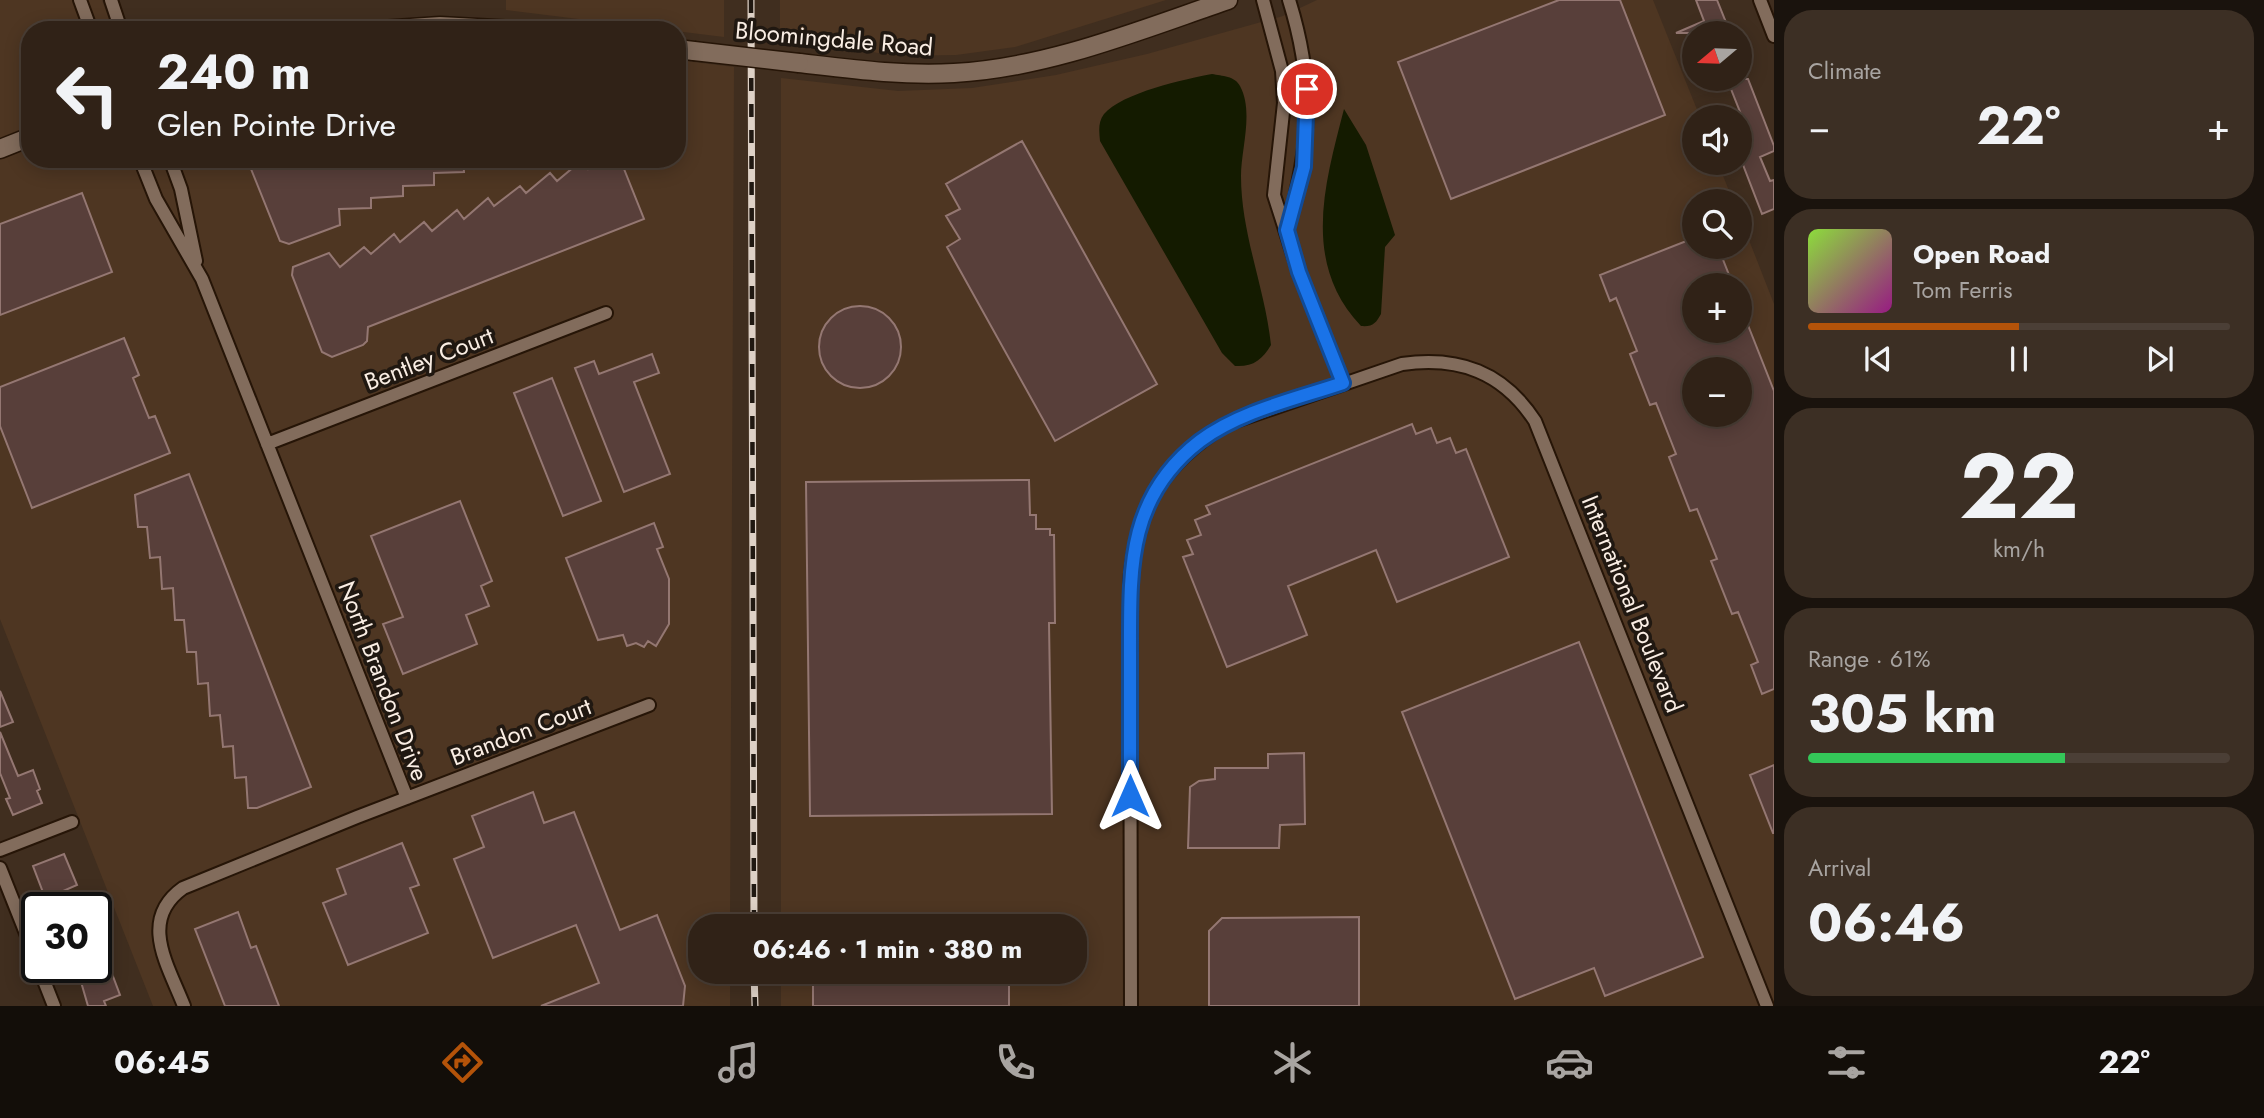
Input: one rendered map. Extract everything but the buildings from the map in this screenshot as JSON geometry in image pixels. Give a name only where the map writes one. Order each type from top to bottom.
[{"type":"main road","name":"Bloomingdale Road","points":[[686,50],[915,74],[995,69],[1069,52],[1228,0]]},
{"type":"main road","points":[[0,149],[21,141]]},
{"type":"street","points":[[80,0],[88,21]]},
{"type":"street","points":[[111,0],[118,21]]},
{"type":"street","points":[[1263,0],[1282,71],[1284,103],[1274,167],[1274,195],[1299,272],[1343,383]]},
{"type":"street","points":[[1287,230],[1304,167],[1308,120],[1306,71],[1300,36],[1289,0]]},
{"type":"street","points":[[1760,0],[1774,36]]},
{"type":"street","name":"North Brandon Drive","points":[[144,168],[156,200],[199,272],[407,797],[183,888],[173,895],[161,910],[159,941],[184,1006]]},
{"type":"street","name":"North Brandon Drive","points":[[173,168],[181,189],[199,272]]},
{"type":"street","name":"Bentley Court","points":[[267,444],[606,313]]},
{"type":"street","name":"International Boulevard","points":[[1131,1006],[1130,584],[1135,537],[1149,500],[1176,463],[1200,440],[1227,424],[1402,364],[1429,360],[1454,362],[1488,376],[1527,408],[1544,440],[1767,1006]]},
{"type":"street","name":"Brandon Court","points":[[407,797],[649,705]]},
{"type":"street","points":[[0,850],[72,822]]},
{"type":"street","points":[[0,868],[21,921]]},
{"type":"street","points":[[45,983],[54,1006]]},
{"type":"shaded area","points":[[0,0],[102,0],[110,21],[21,21],[21,133],[0,141]]},
{"type":"shaded area","points":[[506,0],[724,0],[724,37],[686,32],[686,21],[595,21],[506,10]]},
{"type":"shaded area","points":[[780,0],[1166,0],[1015,47],[956,55],[893,56],[780,33]]},
{"type":"shaded area","points":[[1317,0],[1653,0],[1682,72],[1682,91],[1690,91],[1695,105],[1682,105],[1682,175],[1723,175],[1728,189],[1682,189],[1682,259],[1752,259],[1752,248],[1774,304],[1774,1006],[781,1006],[781,984],[1087,984],[1087,914],[781,914],[781,78],[898,91],[972,88],[1056,75],[1147,54],[1283,16]]},
{"type":"shaded area","points":[[686,61],[734,67],[730,914],[688,914],[688,984],[730,984],[730,1006],[153,1006],[112,902],[112,892],[108,892],[0,619],[0,159],[21,151],[21,168],[686,168]]},
{"type":"shaded area","points":[[1212,74],[1235,80],[1244,96],[1246,131],[1241,176],[1242,198],[1271,345],[1256,362],[1241,366],[1235,366],[1222,353],[1100,141],[1101,120],[1113,106],[1139,93]]},
{"type":"shaded area","points":[[1344,109],[1366,145],[1395,235],[1385,247],[1381,314],[1376,322],[1368,326],[1361,326],[1342,302],[1330,276],[1324,249],[1325,194]]},
{"type":"railway","points":[[751,0],[754,914]]},
{"type":"railway","points":[[754,984],[755,1006]]},
{"type":"route","points":[[1130,796],[1130,584],[1135,537],[1149,500],[1176,463],[1200,440],[1213,432],[1244,417],[1343,383],[1299,272],[1287,230],[1304,167],[1308,120],[1307,89]]}]
